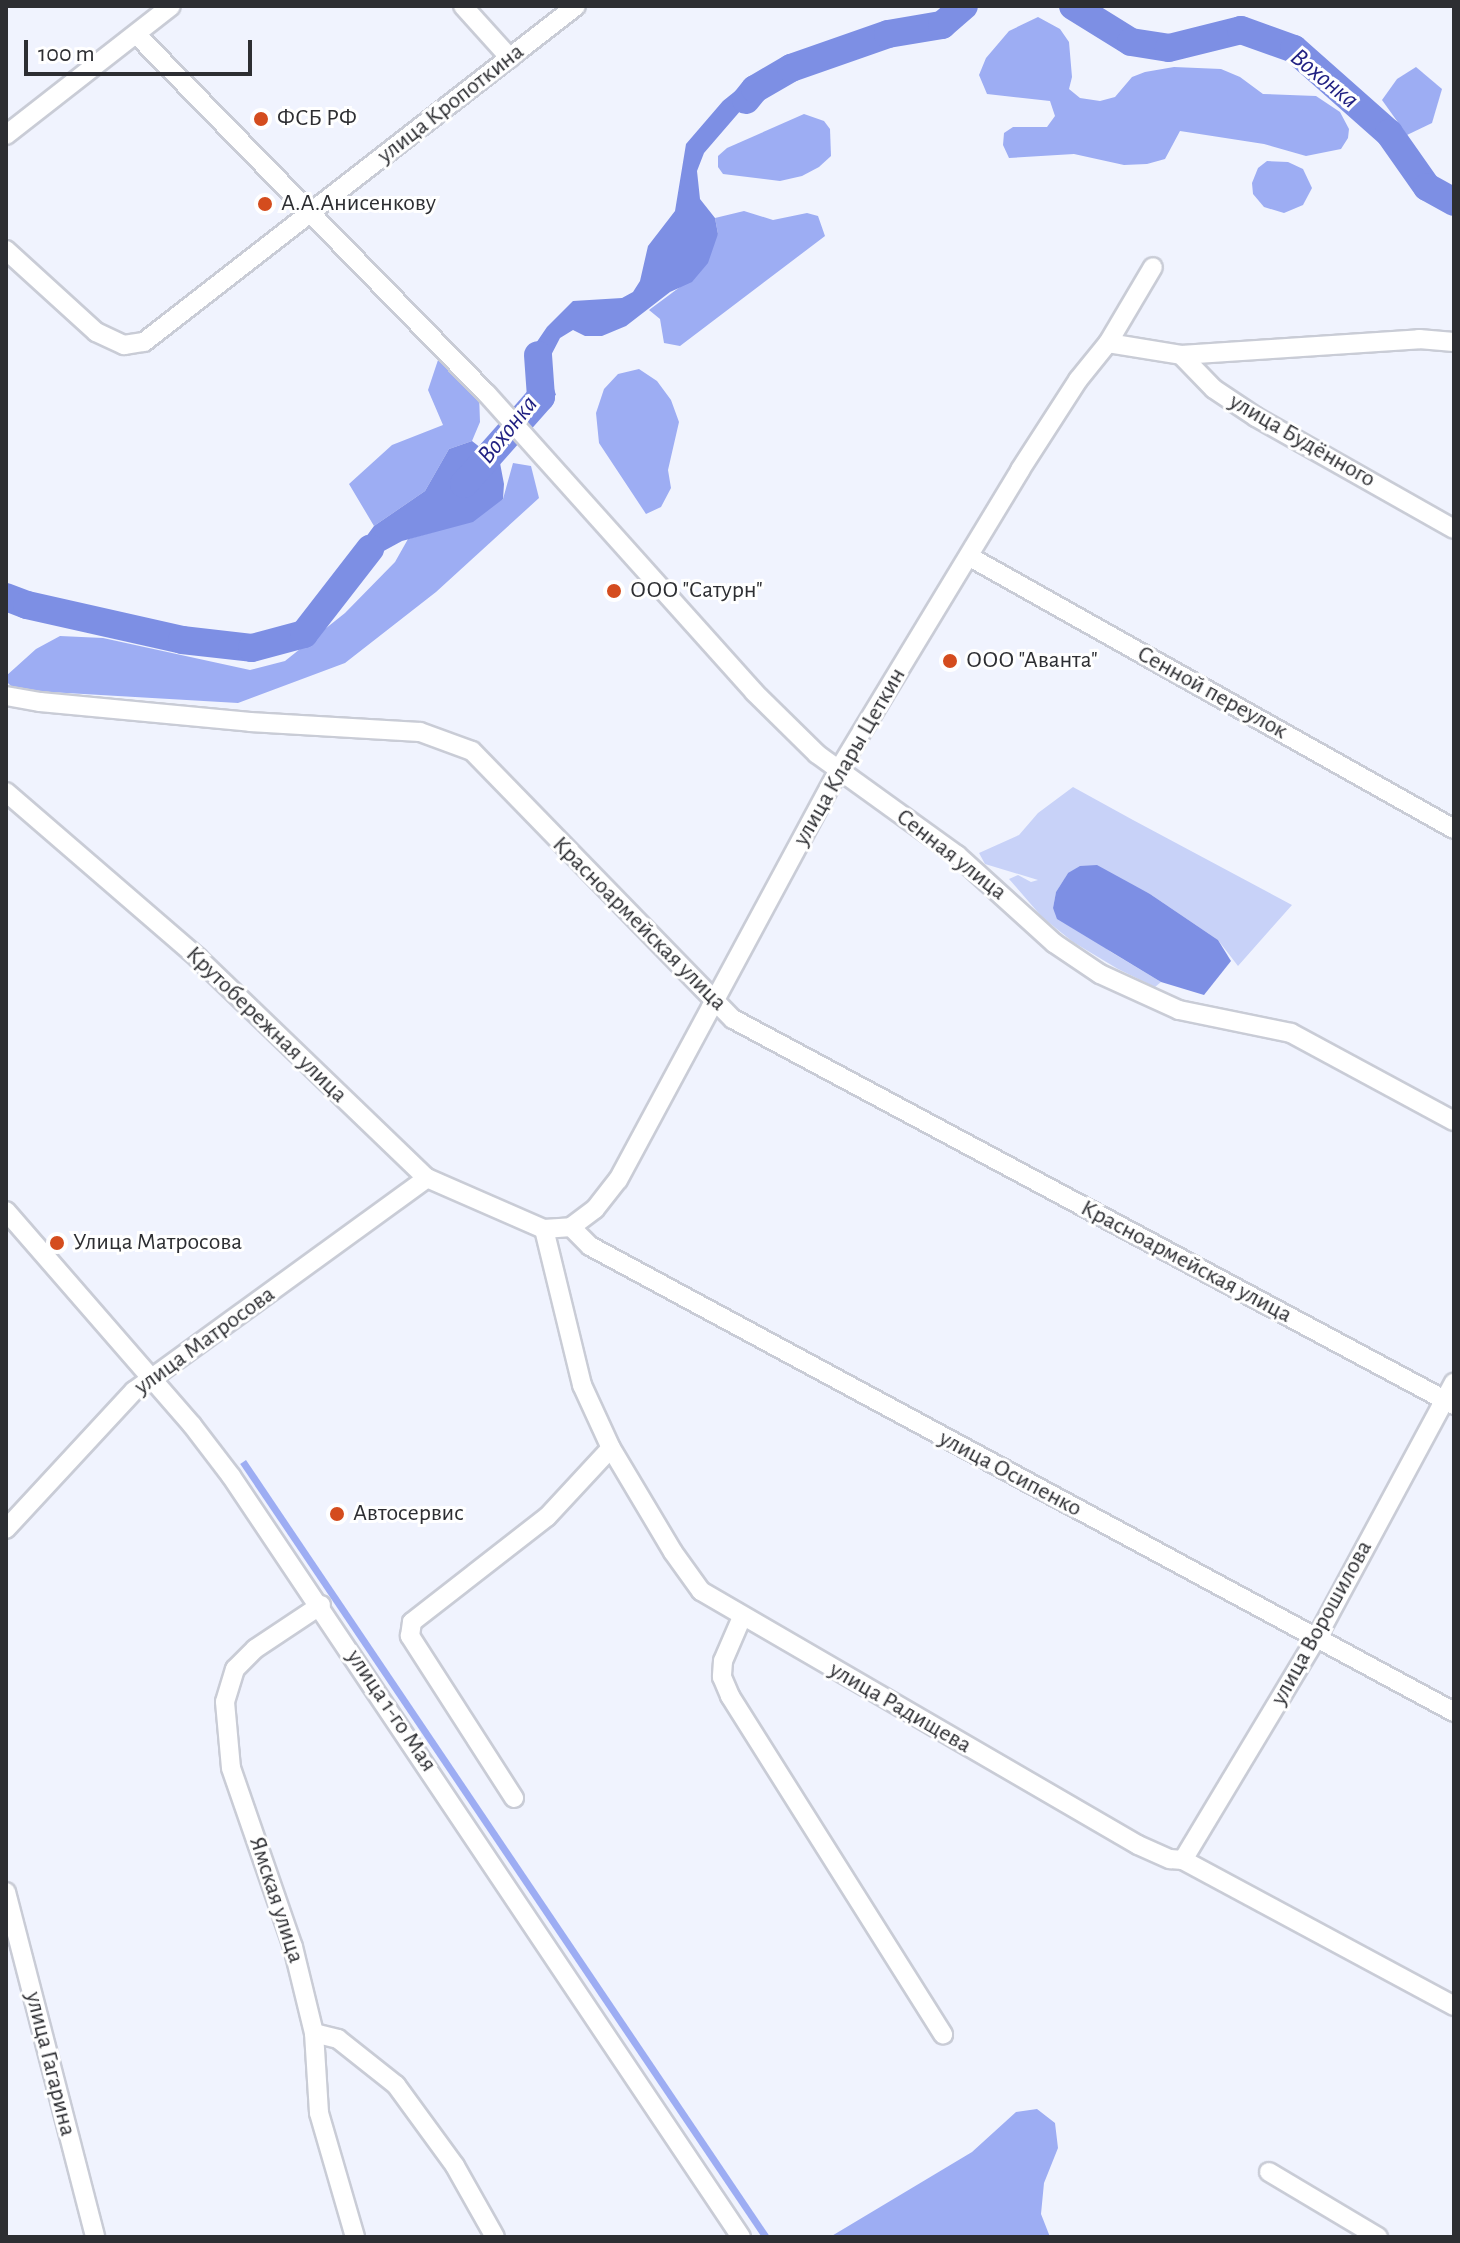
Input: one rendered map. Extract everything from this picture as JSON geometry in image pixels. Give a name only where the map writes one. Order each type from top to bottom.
[{"type":"street","points":[[6,135],[171,6]]},
{"type":"street","points":[[463,6],[510,58]]},
{"type":"street","name":"улица Кропоткина","points":[[6,250],[96,332],[109,340],[134,345],[159,331],[576,6]]},
{"type":"street","name":"Сенная улица","points":[[136,34],[487,394],[754,692],[838,771],[957,855],[1054,943],[1100,974],[1179,1010],[1291,1033],[1454,1121]]},
{"type":"street","name":"улица Клары Цеткин","points":[[571,1227],[595,1209],[618,1180],[838,771],[1061,406],[1108,343],[1153,267]]},
{"type":"street","points":[[1108,343],[1181,355],[1419,339],[1454,342]]},
{"type":"street","name":"улица Будённого","points":[[1181,355],[1214,389],[1256,417],[1454,529]]},
{"type":"street","name":"Сенной переулок","points":[[970,557],[1454,829]]},
{"type":"street","name":"Красноармейская улица","points":[[6,696],[250,722],[420,732],[472,751],[733,1019],[1449,1402]]},
{"type":"street","name":"Крутобережная улица","points":[[6,792],[198,958],[427,1178],[544,1229]]},
{"type":"street","name":"улица Матросова","points":[[6,1529],[151,1377],[427,1178]]},
{"type":"street","name":"улица 1-го Мая","points":[[6,1211],[151,1377],[231,1476],[321,1605],[741,2237]]},
{"type":"street","points":[[544,1229],[571,1227]]},
{"type":"street","name":"улица Осипенко","points":[[571,1227],[590,1246],[1454,1712]]},
{"type":"street","name":"улица Радищева","points":[[544,1229],[582,1385],[611,1448],[673,1552],[701,1591],[1138,1845],[1170,1859],[1183,1860],[1454,2006]]},
{"type":"street","name":"улица Ворошилова","points":[[1183,1860],[1317,1637],[1449,1402],[1454,1383]]},
{"type":"street","points":[[514,1798],[410,1636],[412,1622],[547,1517],[611,1448]]},
{"type":"street","name":"Ямская улица","points":[[321,1605],[255,1649],[235,1669],[225,1702],[231,1768],[293,1947],[314,2033],[319,2113],[355,2237]]},
{"type":"street","points":[[742,1617],[723,1661],[722,1677],[730,1696],[943,2034]]},
{"type":"street","name":"улица Гагарина","points":[[6,1892],[95,2237]]},
{"type":"street","points":[[314,2033],[338,2039],[396,2085],[455,2166],[495,2237]]},
{"type":"street","points":[[1269,2172],[1378,2237]]},
{"type":"shaded area","points":[[1038,17],[1060,29],[1069,42],[1072,77],[1069,89],[1080,98],[1100,101],[1115,97],[1132,77],[1145,72],[1174,67],[1221,69],[1240,77],[1263,94],[1316,96],[1340,112],[1349,129],[1348,138],[1341,149],[1306,156],[1264,144],[1180,131],[1165,159],[1147,164],[1124,165],[1074,154],[1009,158],[1003,145],[1004,133],[1013,127],[1047,127],[1055,116],[1050,101],[987,94],[979,75],[986,58],[1009,31]]},
{"type":"shaded area","points":[[1416,67],[1442,89],[1432,123],[1407,135],[1382,100],[1397,79]]},
{"type":"shaded area","points":[[764,68],[776,76],[772,83],[748,102],[704,153],[697,171],[700,199],[715,218],[718,234],[708,263],[692,282],[670,292],[626,326],[602,336],[585,336],[573,330],[560,338],[546,365],[556,395],[550,398],[541,392],[530,362],[532,349],[547,327],[573,301],[622,298],[633,292],[640,281],[648,246],[675,211],[686,144],[723,101]]},
{"type":"shaded area","points":[[804,114],[824,121],[830,129],[831,156],[819,167],[802,176],[780,181],[723,174],[718,167],[718,156],[727,148]]},
{"type":"shaded area","points":[[1267,161],[1288,162],[1303,169],[1312,188],[1303,205],[1284,213],[1264,207],[1253,194],[1252,183],[1258,168]]},
{"type":"shaded area","points":[[744,211],[773,220],[807,213],[818,216],[825,236],[680,346],[664,343],[660,319],[649,310],[680,287],[718,234],[715,218]]},
{"type":"shaded area","points":[[440,354],[479,393],[480,422],[472,441],[449,449],[425,491],[374,526],[349,484],[392,445],[443,425],[428,390]]},
{"type":"shaded area","points":[[639,369],[657,381],[671,400],[679,422],[668,470],[671,488],[661,507],[646,514],[599,443],[596,413],[604,389],[618,374]]},
{"type":"shaded area","points":[[472,441],[500,463],[503,499],[473,522],[402,541],[380,553],[360,573],[347,577],[344,567],[374,526],[425,491],[449,449]]},
{"type":"shaded area","points":[[513,463],[531,466],[539,498],[436,592],[345,663],[238,703],[15,690],[6,681],[6,676],[36,649],[60,636],[103,638],[250,670],[285,661],[345,613],[395,562],[408,539],[433,532],[503,499]]},
{"type":"shaded area","points":[[1073,787],[1292,905],[1238,966],[1218,940],[1150,894],[1133,886],[1068,873],[1056,892],[1053,908],[1111,952],[1161,982],[1155,987],[1118,969],[1073,942],[1042,917],[1009,879],[1018,875],[1031,882],[1038,880],[985,864],[979,853],[1019,835],[1038,813]]},
{"type":"shaded area","points":[[1097,865],[1150,894],[1218,940],[1231,961],[1204,995],[1161,982],[1057,919],[1053,908],[1056,892],[1068,873],[1080,866]]},
{"type":"shaded area","points":[[246,1460],[770,2237],[762,2237],[240,1464]]},
{"type":"shaded area","points":[[1037,2109],[1055,2123],[1058,2148],[1044,2183],[1041,2214],[1050,2237],[830,2237],[972,2152],[1016,2112]]},
{"type":"waterway","name":"Вохонка","points":[[746,100],[755,89],[791,68],[888,34],[942,25],[964,6]]},
{"type":"waterway","name":"Вохонка","points":[[1073,6],[1131,42],[1169,48],[1241,30],[1294,49],[1389,133],[1427,187],[1454,202]]},
{"type":"waterway","name":"Вохонка","points":[[464,484],[541,397],[538,355]]},
{"type":"waterway","name":"Вохонка","points":[[6,597],[27,605],[182,640],[252,648],[304,634],[370,549]]},
{"type":"place","name":"ФСБ РФ","points":[[261,119]]},
{"type":"place","name":"А.А.Анисенкову","points":[[265,204]]},
{"type":"place","name":"ООО \"Сатурн\"","points":[[614,591]]},
{"type":"place","name":"ООО \"Аванта\"","points":[[950,661]]},
{"type":"place","name":"Улица Матросова","points":[[57,1243]]},
{"type":"place","name":"Автосервис","points":[[337,1514]]}]
